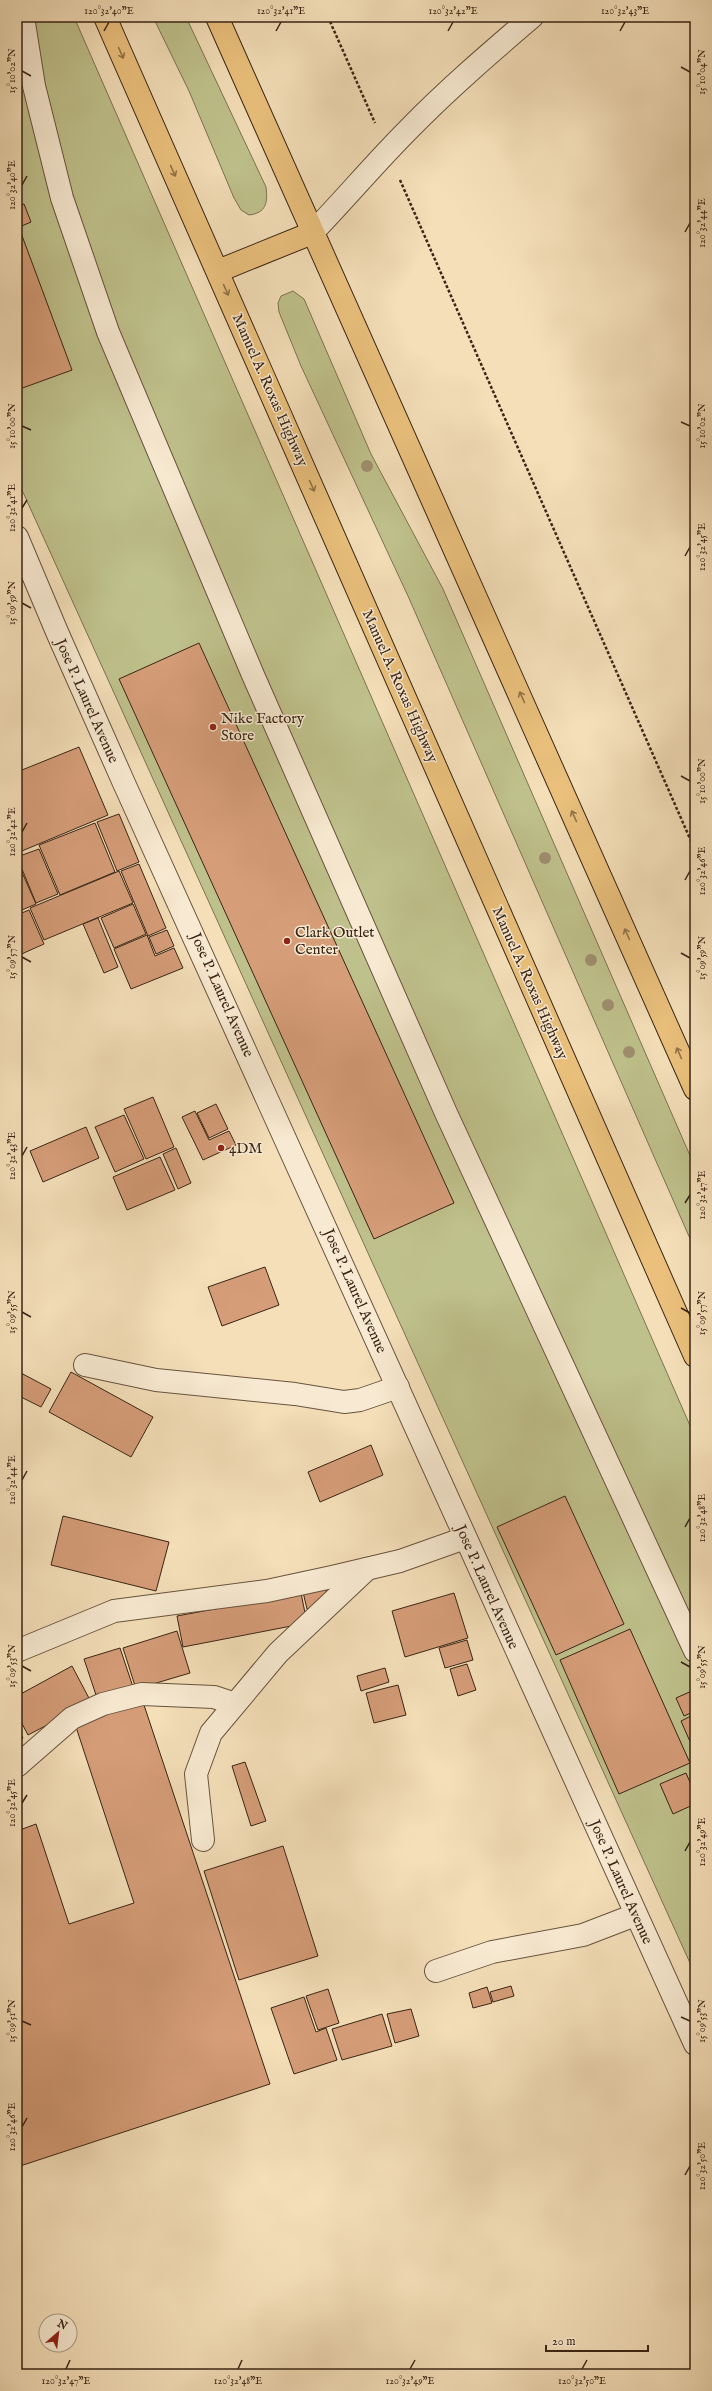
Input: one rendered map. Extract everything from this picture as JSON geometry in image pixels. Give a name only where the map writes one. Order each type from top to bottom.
[{"type":"main road","name":"Manuel A. Roxas Highway","points":[[105,17],[695,1356]]},
{"type":"main road","points":[[217,17],[312,233],[537,731],[695,1089]]},
{"type":"main road","points":[[218,271],[312,233]]},
{"type":"street","points":[[23,17],[34,86],[62,198],[108,332],[250,668],[440,1098],[694,1647]]},
{"type":"street","points":[[312,233],[351,194],[388,152],[442,97],[532,17]]},
{"type":"street","name":"Jose P. Laurel Avenue","points":[[17,537],[22,561],[85,696],[635,1915],[695,2044]]},
{"type":"street","points":[[85,1365],[156,1380],[295,1394],[344,1402],[360,1400],[398,1387]]},
{"type":"street","points":[[17,1651],[114,1611],[267,1591],[400,1561],[465,1538]]},
{"type":"street","points":[[203,1840],[196,1774],[211,1733],[278,1653],[368,1568]]},
{"type":"street","points":[[17,1766],[72,1718],[103,1704],[142,1694],[214,1697],[235,1704]]},
{"type":"street","points":[[436,1971],[492,1952],[583,1935],[635,1915]]},
{"type":"path","points":[[328,17],[695,850]]},
{"type":"green space","points":[[17,17],[74,17],[695,1437],[695,1974],[17,479]]},
{"type":"green space","points":[[153,17],[186,17],[266,187],[267,198],[265,206],[259,212],[249,215],[241,210],[234,198],[189,91]]},
{"type":"green space","points":[[293,291],[304,299],[371,454],[443,589],[695,1167],[695,1250],[408,596],[301,366],[279,312],[278,303],[281,296]]},
{"type":"building","points":[[24,204],[31,222],[17,228],[17,206]]},
{"type":"building","points":[[21,233],[72,370],[17,390],[17,235]]},
{"type":"building","points":[[17,613],[22,628],[17,630]]},
{"type":"building","name":"Clark Outlet Center","points":[[199,643],[454,1203],[374,1239],[119,679]]},
{"type":"building","points":[[79,747],[108,815],[17,853],[17,772]]},
{"type":"building","points":[[119,814],[139,862],[117,871],[97,822]]},
{"type":"building","points":[[95,823],[115,872],[60,895],[39,845]]},
{"type":"building","points":[[39,849],[58,894],[36,903],[17,857]]},
{"type":"building","points":[[17,861],[36,904],[17,912]]},
{"type":"building","points":[[139,864],[166,928],[148,936],[121,871]]},
{"type":"building","points":[[119,871],[133,903],[44,940],[30,908]]},
{"type":"building","points":[[133,904],[146,934],[114,948],[101,918]]},
{"type":"building","points":[[29,910],[44,944],[17,956],[17,915]]},
{"type":"building","points":[[98,918],[118,967],[104,973],[83,924]]},
{"type":"building","points":[[167,930],[174,946],[156,954],[149,937]]},
{"type":"building","points":[[147,935],[155,956],[174,948],[183,968],[131,989],[114,949]]},
{"type":"building","points":[[153,1097],[174,1147],[146,1159],[124,1109]]},
{"type":"building","points":[[216,1104],[228,1129],[209,1138],[197,1113]]},
{"type":"building","points":[[195,1111],[209,1140],[229,1131],[236,1145],[203,1160],[182,1117]]},
{"type":"building","points":[[124,1115],[144,1159],[115,1172],[95,1127]]},
{"type":"building","points":[[86,1127],[99,1158],[43,1182],[30,1151]]},
{"type":"building","points":[[176,1148],[191,1183],[178,1189],[163,1154]]},
{"type":"building","points":[[160,1157],[175,1190],[127,1210],[113,1177]]},
{"type":"building","points":[[265,1267],[279,1305],[222,1326],[208,1287]]},
{"type":"building","points":[[71,1372],[153,1417],[131,1457],[49,1412]]},
{"type":"building","points":[[21,1373],[51,1389],[41,1407],[17,1395],[17,1380]]},
{"type":"building","points":[[371,1445],[383,1475],[320,1502],[308,1472]]},
{"type":"building","points":[[565,1496],[624,1624],[556,1655],[497,1527]]},
{"type":"building","points":[[63,1516],[169,1542],[156,1591],[51,1565]]},
{"type":"building","points":[[325,1586],[329,1603],[307,1609],[303,1592]]},
{"type":"building","points":[[301,1593],[307,1623],[183,1647],[177,1616]]},
{"type":"building","points":[[454,1593],[468,1638],[405,1657],[392,1611]]},
{"type":"building","points":[[630,1629],[690,1763],[619,1794],[560,1660]]},
{"type":"building","points":[[177,1631],[190,1673],[136,1689],[123,1648]]},
{"type":"building","points":[[467,1640],[473,1660],[445,1668],[439,1648]]},
{"type":"building","points":[[120,1648],[134,1690],[98,1701],[84,1659]]},
{"type":"building","points":[[467,1664],[476,1690],[458,1696],[450,1669]]},
{"type":"building","points":[[72,1666],[91,1702],[28,1735],[17,1714],[17,1696]]},
{"type":"building","points":[[385,1668],[389,1682],[361,1691],[357,1676]]},
{"type":"building","points":[[398,1685],[406,1715],[374,1723],[366,1693]]},
{"type":"building","points":[[694,1690],[695,1711],[684,1716],[676,1698]]},
{"type":"building","points":[[142,1699],[270,2084],[17,2167],[17,1831],[36,1824],[69,1924],[134,1903],[74,1721]]},
{"type":"building","points":[[695,1714],[695,1753],[681,1721]]},
{"type":"building","points":[[17,1727],[23,1738],[17,1742]]},
{"type":"building","points":[[245,1762],[266,1821],[251,1826],[232,1766]]},
{"type":"building","points":[[686,1773],[695,1794],[695,1804],[673,1814],[660,1784]]},
{"type":"building","points":[[695,1774],[695,1785],[691,1776]]},
{"type":"building","points":[[283,1846],[318,1956],[239,1980],[204,1871]]},
{"type":"building","points":[[511,1986],[514,1996],[493,2002],[490,1992]]},
{"type":"building","points":[[487,1987],[492,2003],[473,2008],[469,1993]]},
{"type":"building","points":[[328,1989],[339,2023],[318,2030],[306,1996]]},
{"type":"building","points":[[304,1997],[316,2032],[326,2028],[337,2060],[294,2074],[271,2008]]},
{"type":"building","points":[[411,2009],[419,2036],[395,2043],[387,2014]]},
{"type":"building","points":[[382,2014],[392,2046],[342,2060],[332,2029]]},
{"type":"place","name":"Nike Factory Store","points":[[213,727]]},
{"type":"place","name":"Clark Outlet Center","points":[[287,941]]},
{"type":"place","name":"4DM","points":[[221,1148]]}]
